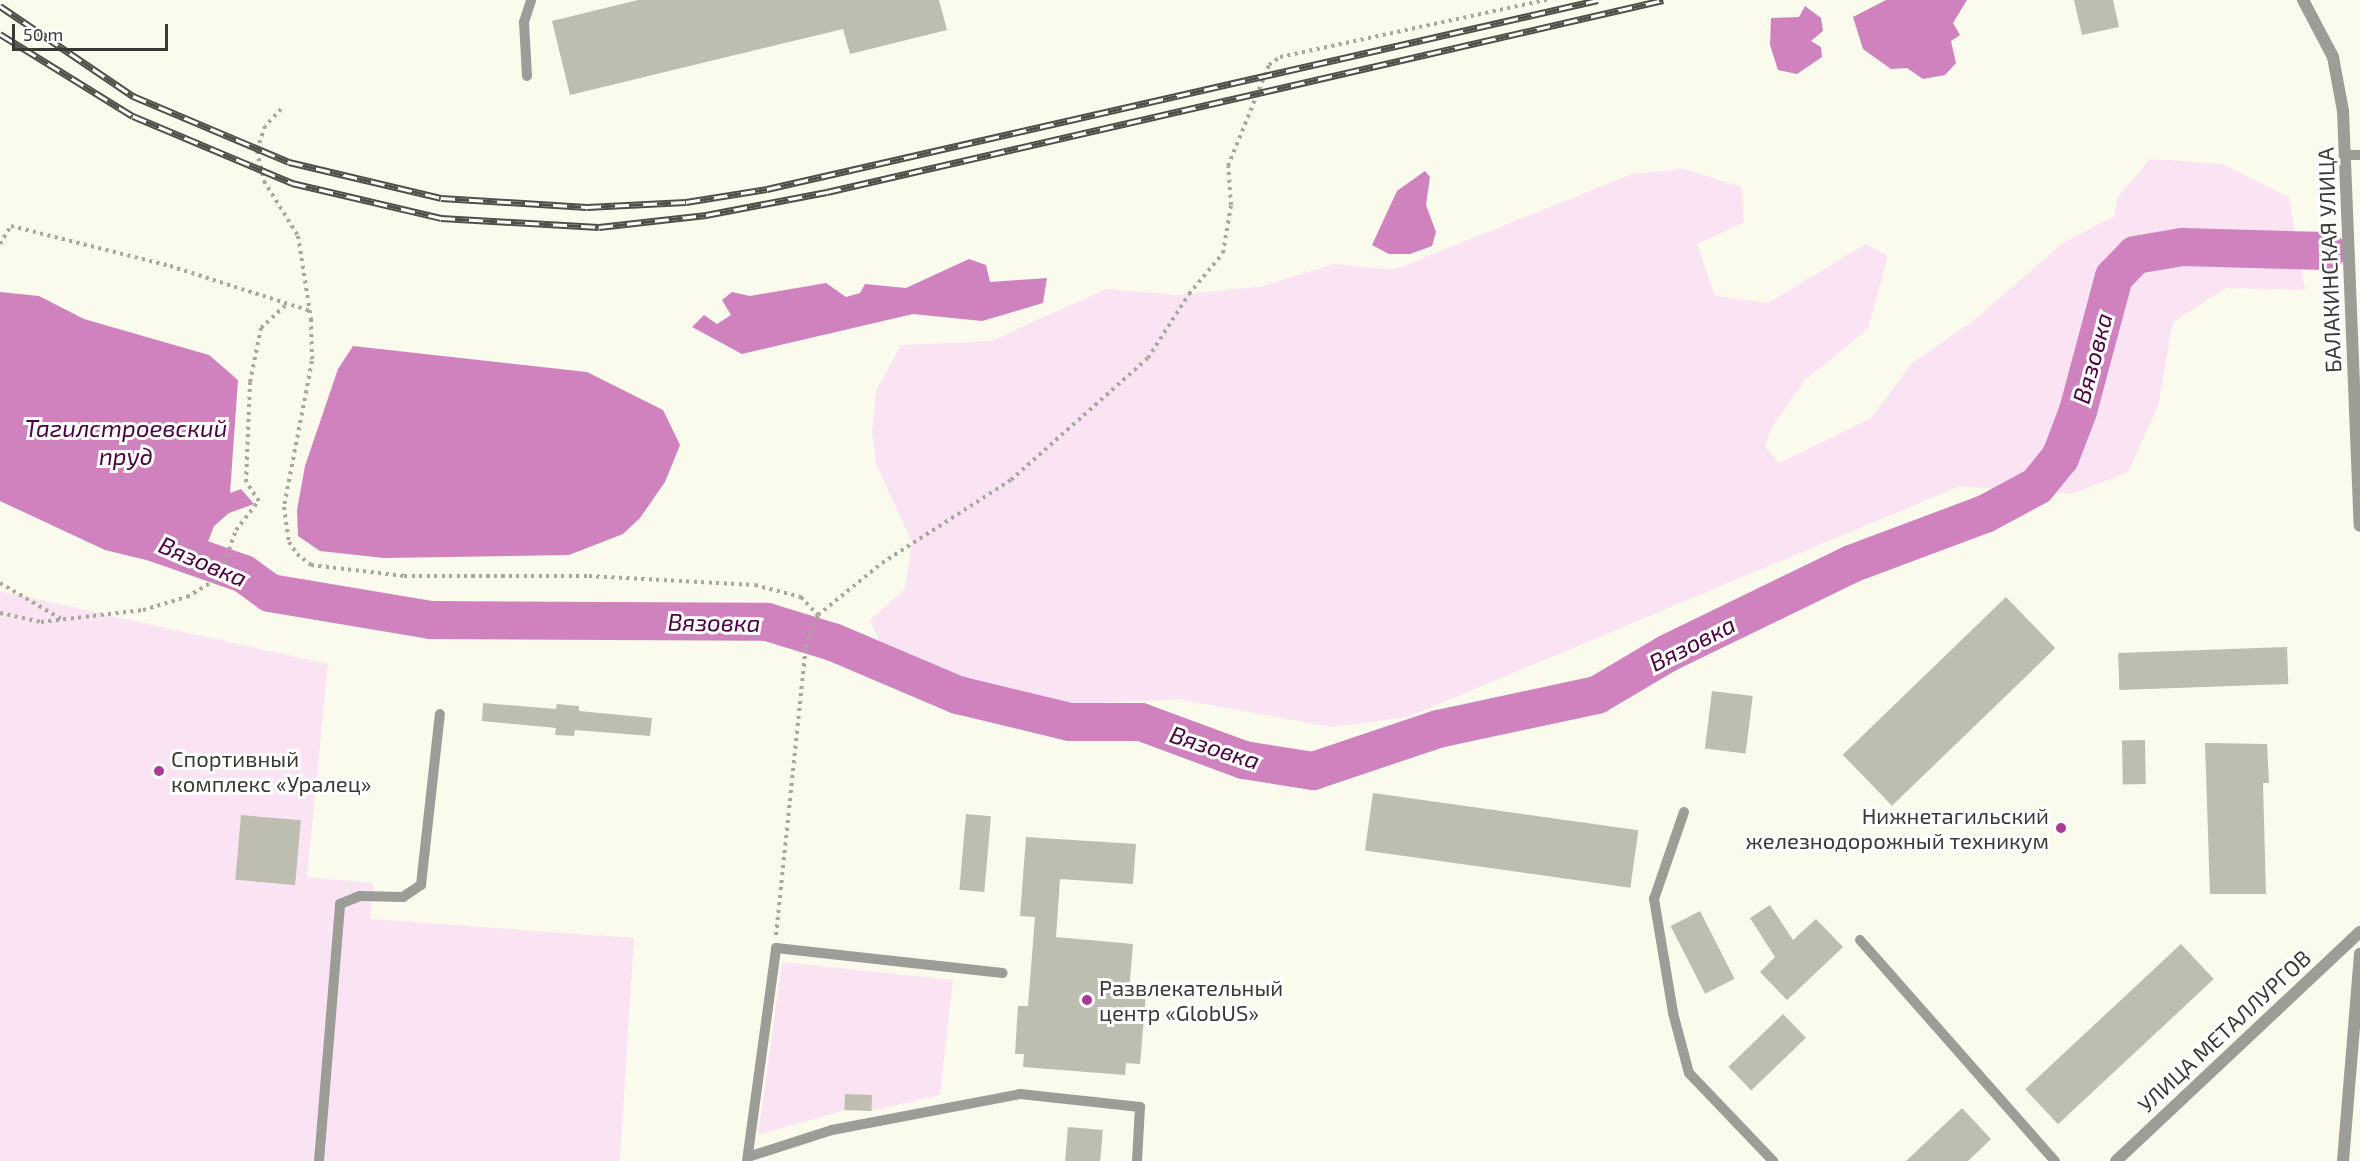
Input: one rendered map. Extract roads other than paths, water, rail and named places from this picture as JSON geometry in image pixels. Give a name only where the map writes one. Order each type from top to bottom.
[{"type":"street","name":"БАЛАКИНСКАЯ УЛИЦА","points":[[2303,0],[2324,34],[2338,75],[2346,155],[2360,526]]},
{"type":"street","name":"УЛИЦА МЕТАЛЛУРГОВ","points":[[2116,1161],[2360,932]]},
{"type":"street","points":[[2343,1161],[2360,954]]},
{"type":"lane","points":[[527,76],[524,21],[531,0]]},
{"type":"lane","points":[[2346,155],[2360,155]]},
{"type":"lane","points":[[319,1161],[340,903],[360,896],[403,897],[421,885],[440,714]]},
{"type":"lane","points":[[1683,812],[1654,900],[1673,1013],[1689,1073],[1773,1161]]},
{"type":"lane","points":[[1860,940],[2055,1161]]},
{"type":"lane","points":[[1003,973],[776,948],[748,1159],[843,1128],[1020,1094],[1140,1107],[1137,1161]]},
{"type":"water","points":[[1886,0],[1967,0],[1953,23],[1960,35],[1951,41],[1956,63],[1945,75],[1923,79],[1907,68],[1891,69],[1863,49],[1853,17]]},
{"type":"water","points":[[1805,6],[1821,18],[1823,31],[1811,41],[1821,47],[1822,57],[1797,74],[1778,70],[1770,45],[1771,18],[1799,17]]},
{"type":"water","points":[[1425,171],[1430,177],[1426,205],[1436,232],[1432,246],[1410,254],[1389,254],[1372,245],[1397,191]]},
{"type":"water","points":[[969,259],[986,265],[990,282],[1047,278],[1043,303],[982,321],[913,314],[742,354],[692,327],[704,315],[717,324],[731,315],[722,300],[732,292],[750,296],[826,283],[846,297],[860,293],[865,284],[906,288]]},
{"type":"water","name":"Тагилстроевский пруд","points":[[0,292],[39,296],[84,319],[209,355],[238,380],[230,493],[241,489],[254,504],[229,513],[214,526],[200,562],[171,566],[105,550],[0,501]]},
{"type":"water","points":[[353,346],[587,372],[663,410],[680,445],[665,482],[640,518],[623,534],[569,555],[384,558],[320,551],[298,536],[297,510],[305,466],[338,369]]},
{"type":"waterway","name":"Вязовка","points":[[156,543],[244,574],[270,593],[431,620],[767,622],[833,642],[958,695],[1070,722],[1141,722],[1244,760],[1313,771],[1438,729],[1597,695],[1668,653],[1851,564],[1985,514],[2037,486],[2060,458],[2078,411],[2114,277],[2135,255],[2182,247],[2327,251]]},
{"type":"railway","points":[[0,6],[133,96],[289,162],[441,198],[587,207],[686,202],[767,189],[1598,0]]},
{"type":"railway","points":[[0,34],[133,116],[292,183],[441,218],[599,227],[706,215],[827,192],[1663,0]]},
{"type":"place","name":"Спортивный комплекс «Уралец»","points":[[159,771]]},
{"type":"place","name":"Нижнетагильский железнодорожный техникум","points":[[2061,828]]},
{"type":"place","name":"Развлекательный центр «GlobUS»","points":[[1087,1000]]}]
